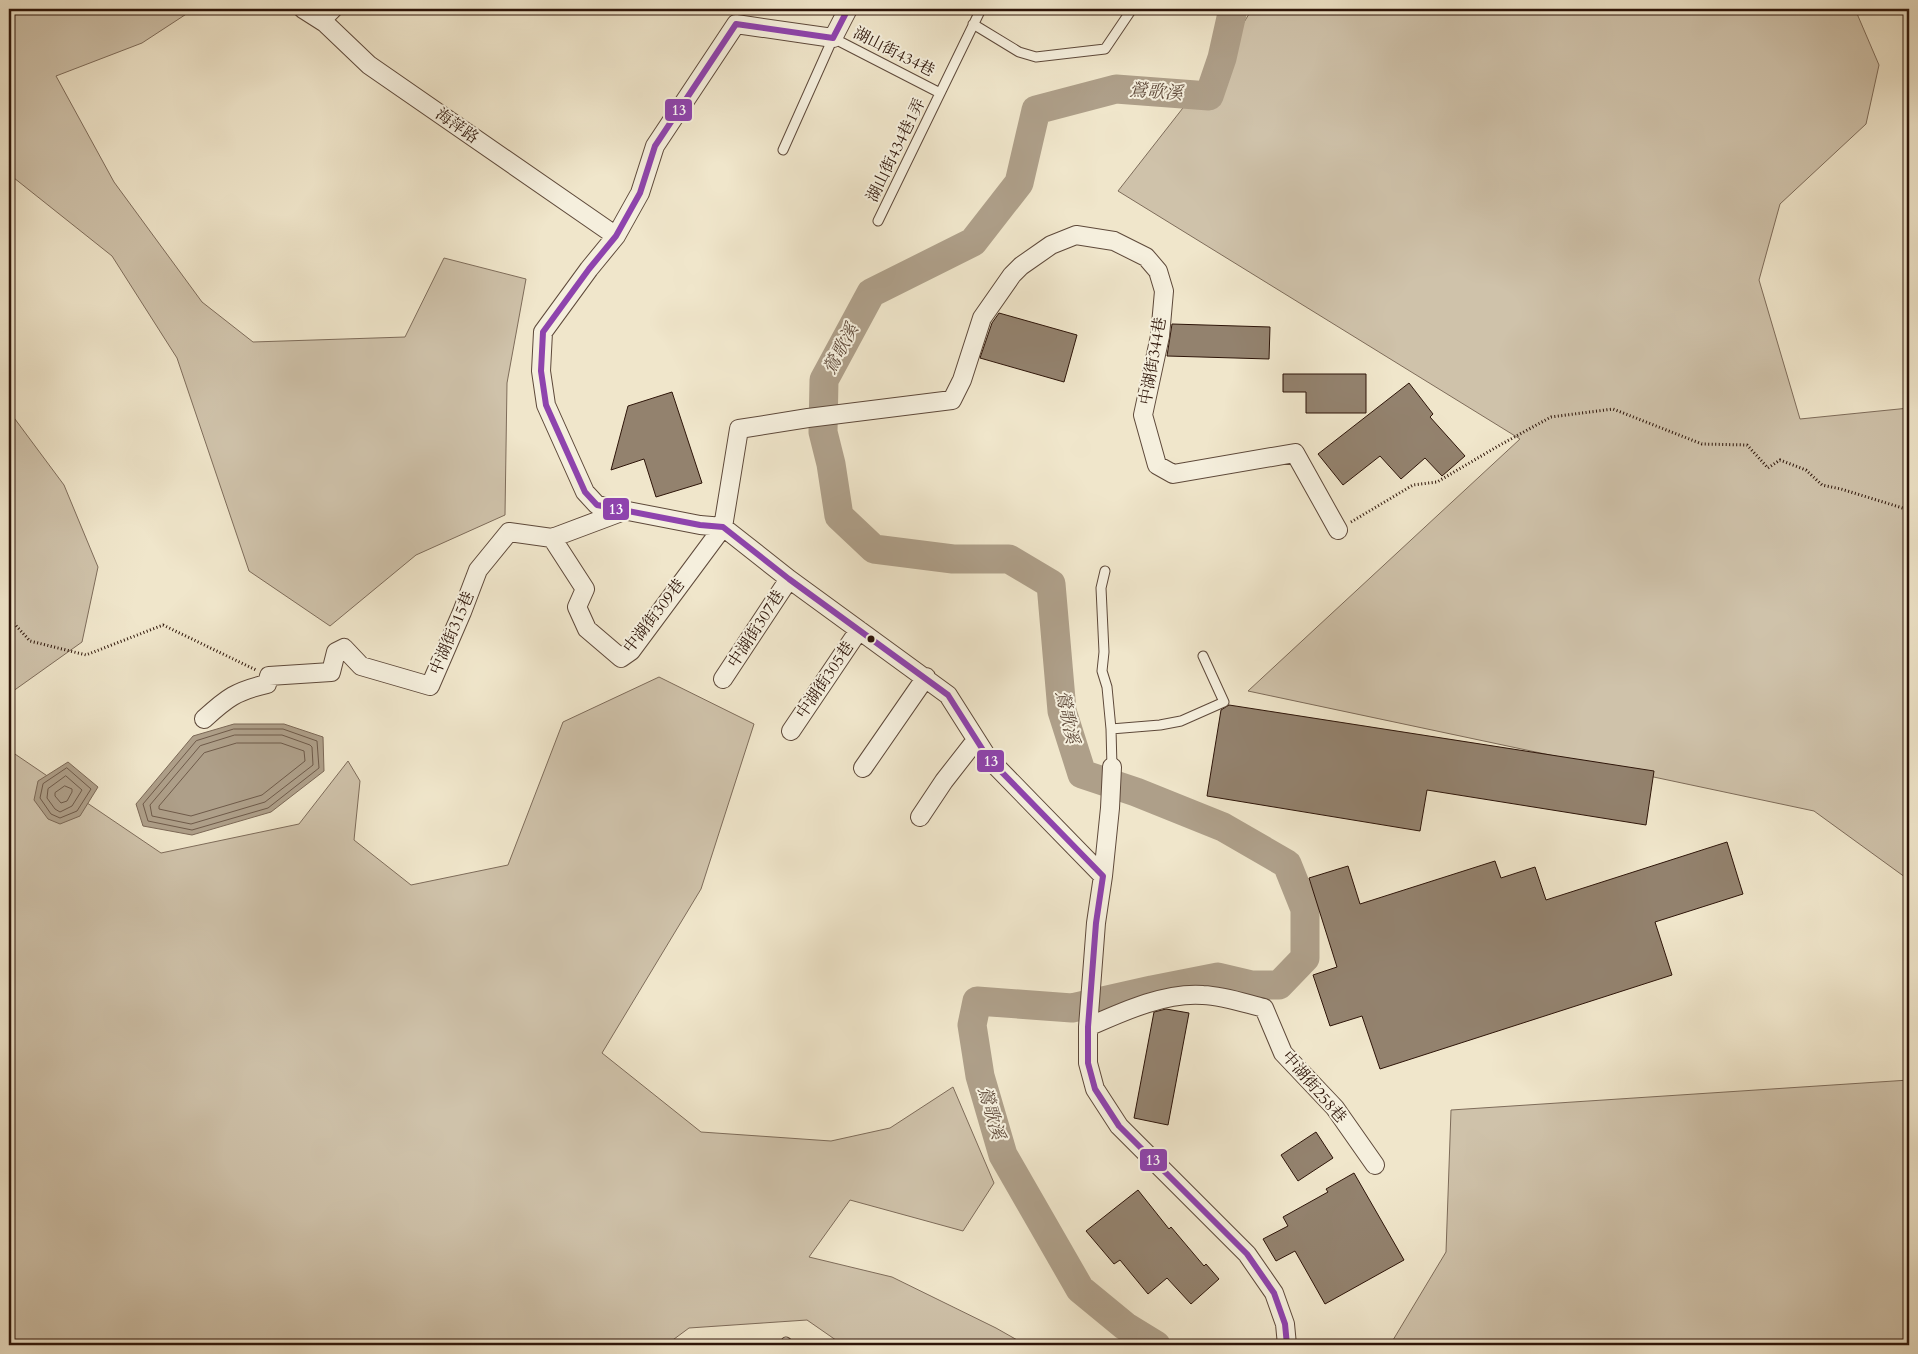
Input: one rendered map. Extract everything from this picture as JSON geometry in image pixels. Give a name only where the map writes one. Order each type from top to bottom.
[{"type":"street","name":"海萍路","points":[[303,9],[325,23],[369,65],[616,236]]},
{"type":"street","points":[[848,9],[833,38],[736,24],[654,146],[640,193],[616,236],[543,332],[541,371],[546,404],[585,492],[597,506],[700,526],[723,527],[789,579],[926,677],[948,695],[988,758],[1103,876]]},
{"type":"street","name":"中湖街344巷","points":[[723,527],[739,429],[808,418],[952,400],[962,380],[982,318],[1012,275],[1021,266],[1051,245],[1076,235],[1114,241],[1146,256],[1158,271],[1164,291],[1160,336],[1143,415],[1157,465],[1173,474],[1295,453],[1338,530]]},
{"type":"street","name":"中湖街315巷","points":[[204,719],[227,698],[245,689],[267,684],[269,676],[331,672],[336,652],[344,648],[361,666],[430,686],[478,570],[509,532],[552,538],[625,511]]},
{"type":"street","name":"中湖街309巷","points":[[552,538],[586,589],[577,607],[588,629],[621,658],[631,650],[723,527]]},
{"type":"street","name":"中湖街307巷","points":[[723,680],[789,579]]},
{"type":"street","name":"中湖街305巷","points":[[792,731],[859,630]]},
{"type":"street","points":[[863,768],[926,677]]},
{"type":"street","points":[[920,817],[976,740]]},
{"type":"street","points":[[1112,767],[1110,808],[1096,923],[1089,1021],[1088,1063],[1095,1089],[1118,1126],[1247,1254],[1274,1293],[1285,1324],[1287,1345]]},
{"type":"street","name":"中湖街258巷","points":[[1089,1021],[1162,999],[1201,994],[1264,1008],[1283,1053],[1335,1108],[1375,1165]]},
{"type":"lane","points":[[325,23],[339,9]]},
{"type":"lane","name":"湖山街434巷1弄","points":[[878,221],[981,9]]},
{"type":"lane","points":[[973,24],[1019,52],[1036,57],[1105,49],[1132,9]]},
{"type":"lane","points":[[783,150],[833,38]]},
{"type":"lane","name":"湖山街434巷","points":[[833,38],[940,92]]},
{"type":"lane","points":[[1105,571],[1102,588],[1104,652],[1102,670],[1107,687],[1112,767]]},
{"type":"lane","points":[[1111,729],[1160,726],[1181,721],[1224,702],[1203,656]]},
{"type":"path","points":[[1338,530],[1413,485],[1437,482],[1551,417],[1612,409],[1702,444],[1747,445],[1768,468],[1780,460],[1806,470],[1822,485],[1909,510]]},
{"type":"path","points":[[9,618],[30,641],[86,655],[164,625],[269,676]]},
{"type":"shaded area","points":[[9,9],[194,9],[142,43],[56,76],[114,182],[202,302],[253,342],[405,337],[444,258],[526,279],[507,383],[505,515],[416,555],[330,626],[249,571],[177,358],[112,256],[9,174]]},
{"type":"shaded area","points":[[1250,9],[1855,9],[1879,65],[1866,124],[1780,204],[1759,280],[1800,419],[1909,408],[1909,880],[1814,811],[1248,691],[1520,439],[1118,191],[1222,58],[1249,14]]},
{"type":"shaded area","points":[[9,411],[64,485],[98,567],[82,642],[9,694]]},
{"type":"shaded area","points":[[659,677],[754,724],[701,889],[602,1053],[701,1132],[831,1141],[890,1128],[953,1087],[994,1183],[963,1231],[850,1200],[809,1257],[892,1277],[996,1328],[1026,1345],[843,1345],[807,1320],[689,1328],[666,1345],[9,1345],[9,750],[161,853],[299,824],[348,761],[360,781],[354,840],[411,885],[508,865],[563,722]]},
{"type":"shaded area","points":[[1909,1080],[1909,1345],[1390,1345],[1446,1252],[1451,1110]]},
{"type":"water","points":[[234,724],[284,724],[323,737],[324,771],[271,812],[192,835],[143,826],[136,804],[193,736]]},
{"type":"water","points":[[68,762],[98,787],[80,816],[60,824],[48,819],[34,800],[38,781]]},
{"type":"building","points":[[999,313],[1077,335],[1064,382],[980,358],[992,323]]},
{"type":"building","points":[[1172,324],[1270,327],[1269,359],[1167,356]]},
{"type":"building","points":[[1283,374],[1366,374],[1366,413],[1306,413],[1306,392],[1283,392]]},
{"type":"building","points":[[1409,383],[1433,414],[1430,417],[1465,456],[1442,476],[1425,458],[1401,479],[1380,456],[1343,485],[1318,454]]},
{"type":"building","points":[[672,392],[702,483],[656,497],[644,459],[611,470],[628,406]]},
{"type":"building","points":[[1229,705],[1654,771],[1646,825],[1427,790],[1420,831],[1207,796],[1221,710]]},
{"type":"building","points":[[1727,842],[1743,894],[1655,922],[1672,975],[1380,1069],[1362,1016],[1330,1026],[1313,975],[1337,967],[1309,878],[1348,866],[1360,904],[1495,861],[1501,878],[1535,867],[1546,900]]},
{"type":"building","points":[[1166,1009],[1189,1013],[1168,1125],[1134,1118],[1154,1012]]},
{"type":"building","points":[[1316,1132],[1333,1158],[1298,1181],[1281,1155]]},
{"type":"building","points":[[1354,1173],[1404,1260],[1325,1304],[1295,1251],[1276,1261],[1263,1239],[1288,1226],[1283,1217],[1328,1192],[1326,1189]]},
{"type":"building","points":[[1138,1190],[1169,1229],[1171,1227],[1204,1266],[1206,1264],[1219,1279],[1191,1304],[1167,1278],[1148,1294],[1120,1260],[1114,1264],[1086,1231]]},
{"type":"waterway","name":"鶯歌溪","points":[[1156,1345],[1125,1326],[1080,1289],[1003,1155],[980,1076],[972,1025],[977,1001],[1072,1008],[1218,977],[1252,985],[1279,985],[1305,958],[1305,909],[1287,864],[1223,827],[1136,792],[1082,774],[1062,711],[1051,584],[1009,559],[953,559],[874,549],[839,516],[831,464],[823,432],[824,380],[871,293],[973,242],[1019,183],[1036,110],[1116,89],[1209,96],[1222,58],[1233,9]]},
{"type":"transit line","name":"13","points":[[848,9],[833,38],[736,24],[655,146],[640,193],[616,236],[589,269],[543,332],[541,371],[546,405],[585,492],[597,505],[700,525],[723,527],[789,579],[948,695],[988,758],[1103,876],[1096,923],[1088,1027],[1088,1063],[1095,1089],[1119,1126],[1247,1254],[1274,1293],[1285,1324],[1287,1345]]}]
